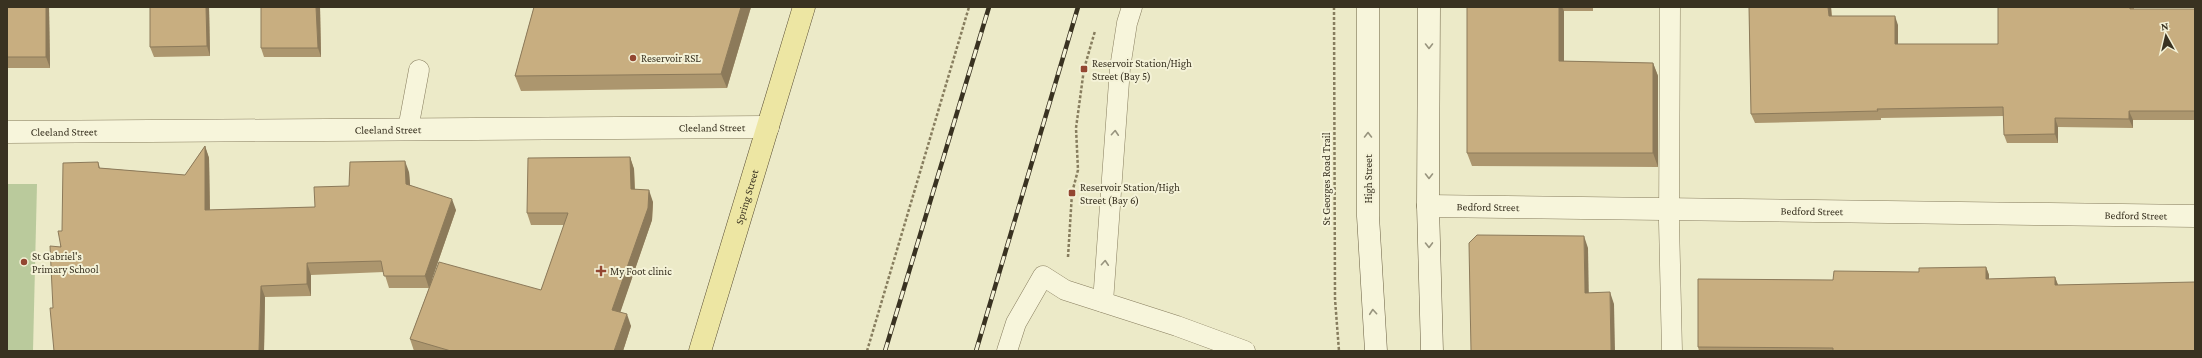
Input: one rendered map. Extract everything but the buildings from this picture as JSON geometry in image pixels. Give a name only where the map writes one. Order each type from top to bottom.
[{"type":"main road","name":"Spring Street","points":[[700,351],[804,7]]},
{"type":"main road","name":"Spring Street","points":[[793,44],[815,7]]},
{"type":"street","name":"High Street","points":[[1368,7],[1368,216],[1376,351]]},
{"type":"street","points":[[1430,7],[1428,206],[1432,351]]},
{"type":"street","name":"Cleeland Street","points":[[7,132],[768,127]]},
{"type":"street","name":"Bedford Street","points":[[1428,206],[2195,216]]},
{"type":"lane","points":[[1102,302],[1120,68],[1127,23],[1132,7]]},
{"type":"lane","points":[[1670,7],[1669,209],[1672,351]]},
{"type":"lane","points":[[408,129],[419,70]]},
{"type":"lane","points":[[1007,351],[1016,323],[1043,276],[1065,290],[1245,351]]},
{"type":"path","points":[[867,351],[969,7]]},
{"type":"path","name":"St Georges Road Trail","points":[[1334,7],[1335,299],[1339,351]]},
{"type":"path","points":[[1065,290],[1072,193],[1078,170],[1076,128],[1084,69],[1096,28]]},
{"type":"green space","name":"St Gabriel's Primary School","points":[[7,184],[37,184],[33,351],[7,351]]},
{"type":"railway","points":[[885,351],[989,7]]},
{"type":"railway","points":[[976,351],[1078,7]]},
{"type":"place","name":"Reservoir RSL","points":[[633,58]]},
{"type":"place","name":"Reservoir Station/High Street (Bay 5)","points":[[1084,69]]},
{"type":"place","name":"Reservoir Station/High Street (Bay 6)","points":[[1072,193]]},
{"type":"place","name":"St Gabriel's Primary School","points":[[24,262]]},
{"type":"place","name":"My Foot clinic","points":[[601,271]]}]
